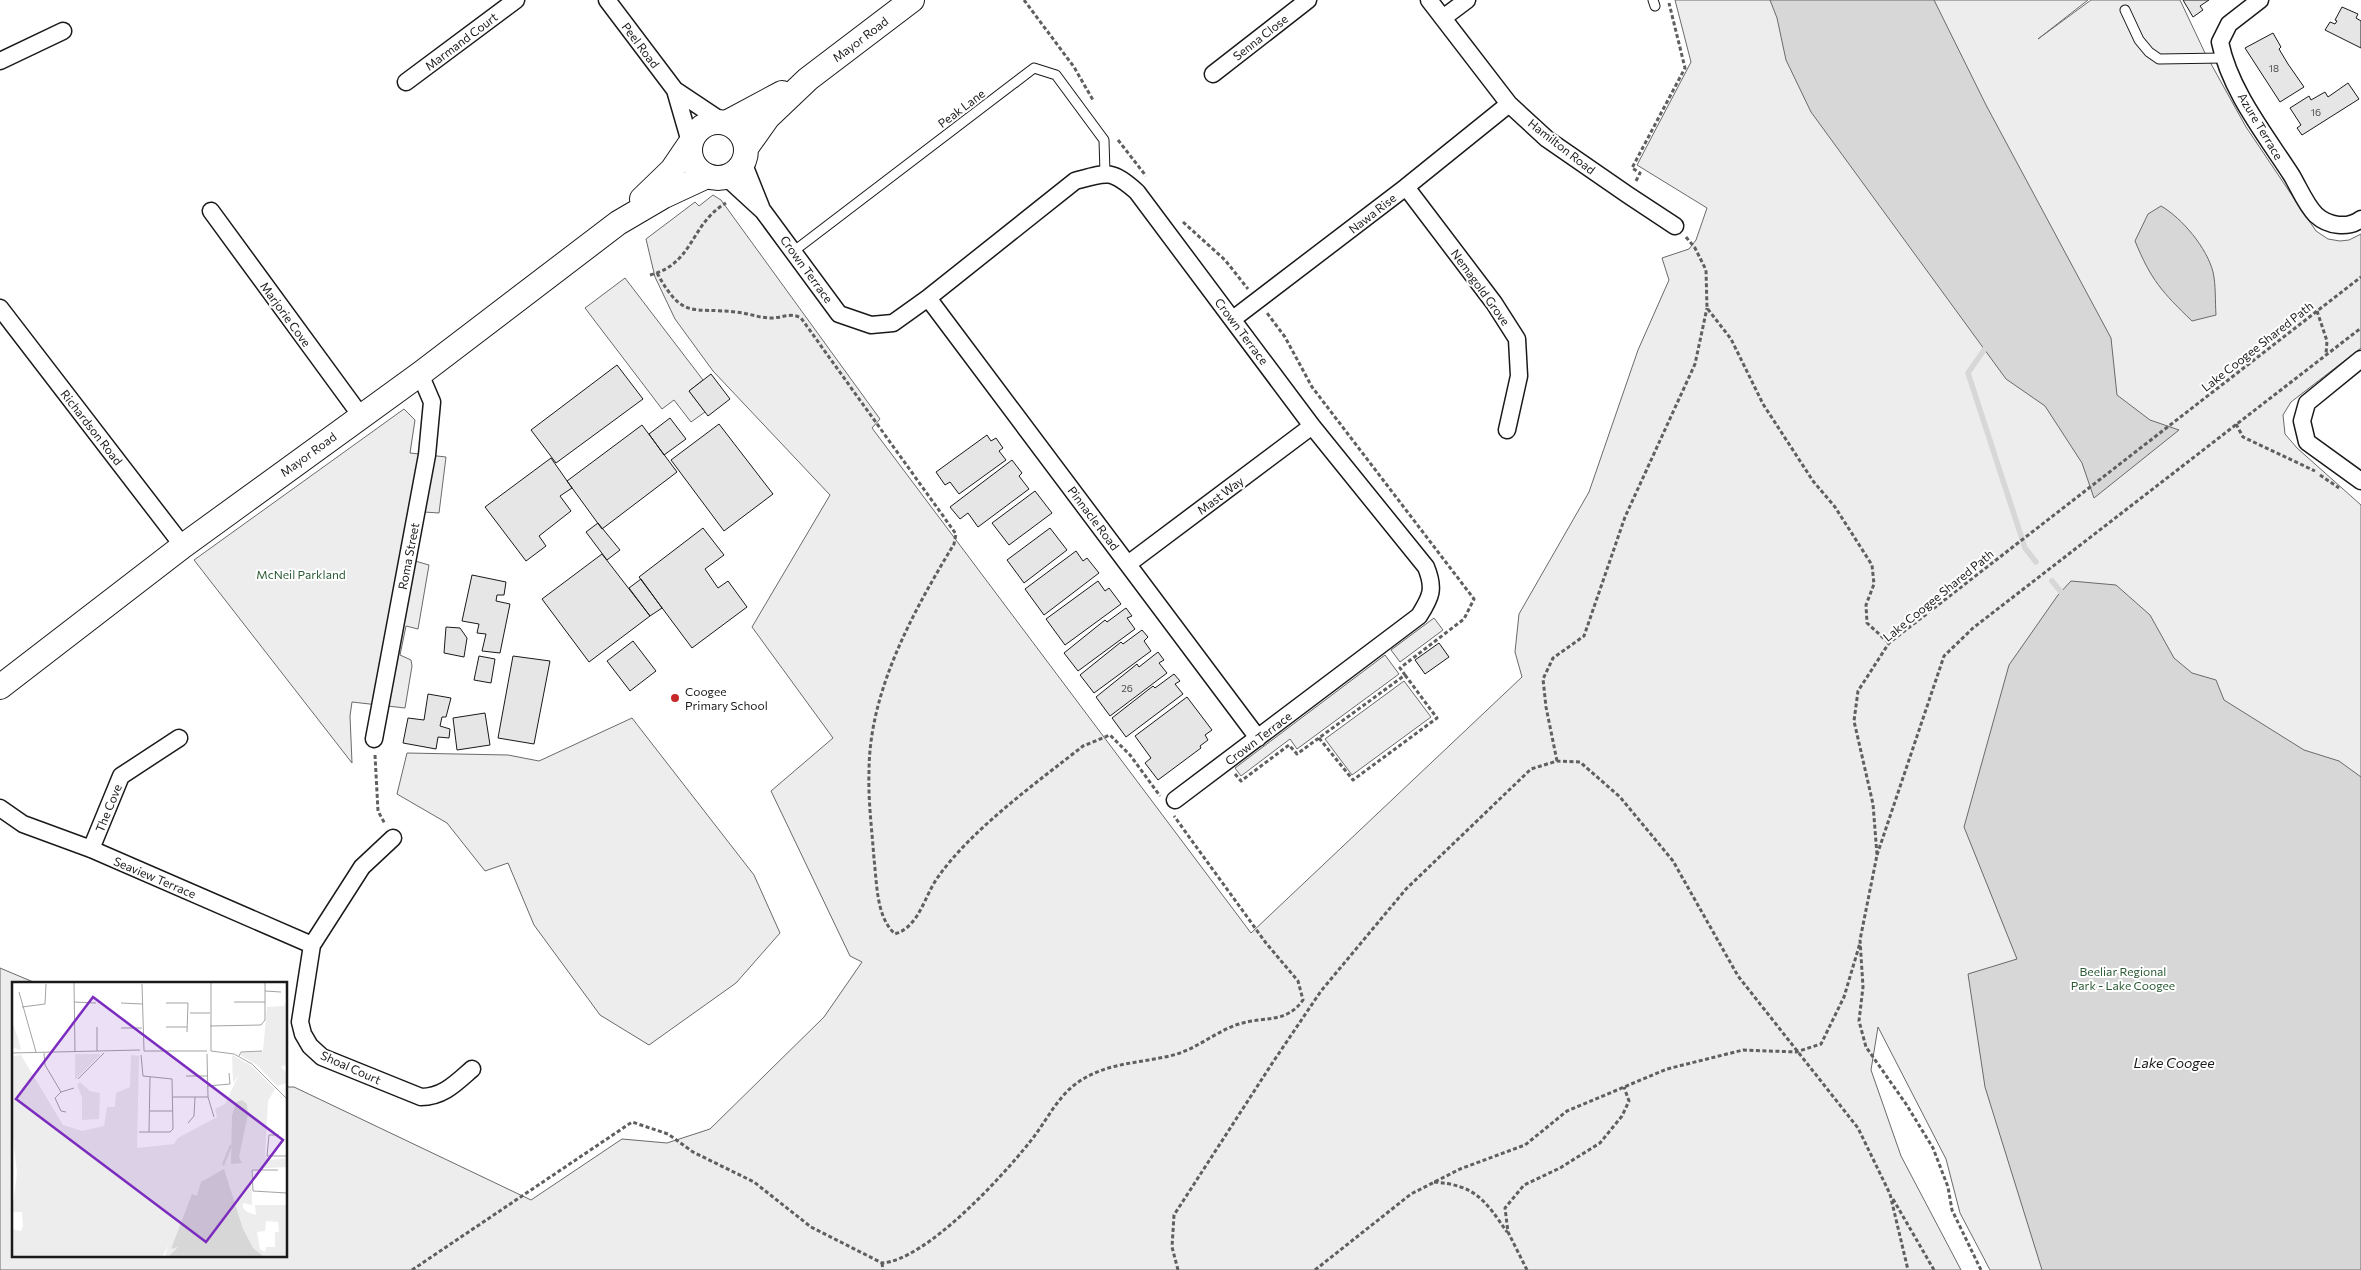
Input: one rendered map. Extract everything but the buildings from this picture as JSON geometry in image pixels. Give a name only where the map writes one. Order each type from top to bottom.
[{"type":"main road","name":"Mayor Road","points":[[0,687],[183,546],[420,374],[618,223],[664,196],[730,166],[768,117],[808,79],[912,0]]},
{"type":"main road","name":"Mayor Road","points":[[725,123],[808,79]]},
{"type":"main road","points":[[709,123],[725,123],[740,133],[730,166],[696,169],[690,158],[690,144],[698,130],[709,123]]},
{"type":"main road","name":"Mayor Road","points":[[618,223],[672,170],[690,144]]},
{"type":"street","name":"Marmand Court","points":[[406,82],[516,0]]},
{"type":"street","name":"Peel Road","points":[[607,0],[675,90],[725,123]]},
{"type":"street","name":"Senna Close","points":[[1213,74],[1308,0]]},
{"type":"street","name":"Hamilton Road","points":[[1429,0],[1509,104],[1547,138],[1675,226]]},
{"type":"street","points":[[1443,18],[1467,0]]},
{"type":"street","name":"Azure Terrace","points":[[2260,0],[2229,24],[2220,42],[2226,68],[2252,114],[2316,214],[2333,225],[2354,224],[2361,219]]},
{"type":"street","points":[[0,61],[64,31]]},
{"type":"street","name":"Peel Road","points":[[675,90],[690,144]]},
{"type":"street","name":"Nawa Rise","points":[[1233,319],[1406,187],[1509,104]]},
{"type":"street","name":"Crown Terrace","points":[[730,166],[839,314],[872,325],[893,323],[928,298],[1075,181],[1105,173],[1122,178],[1137,192],[1312,426],[1426,567],[1432,581],[1430,598],[1419,616],[1170,804]]},
{"type":"street","name":"Crown Terrace","points":[[730,166],[763,211]]},
{"type":"street","name":"Nemagold Grove","points":[[1406,187],[1494,303],[1517,339],[1519,376],[1507,430]]},
{"type":"street","name":"Marjorie Cove","points":[[211,211],[361,416]]},
{"type":"street","name":"Pinnacle Road","points":[[928,298],[1258,738]]},
{"type":"street","name":"Richardson Road","points":[[0,308],[183,546]]},
{"type":"street","points":[[2361,359],[2307,403],[2302,421],[2308,442],[2361,482]]},
{"type":"street","name":"Roma Street","points":[[374,739],[427,455],[432,402],[420,374]]},
{"type":"street","name":"Mast Way","points":[[1128,564],[1312,426]]},
{"type":"street","name":"The Cove","points":[[91,849],[121,776],[179,738]]},
{"type":"street","name":"Seaview Terrace","points":[[0,808],[23,824],[91,849],[312,945]]},
{"type":"street","name":"Shoal Court","points":[[393,838],[362,867],[312,945],[300,1022],[310,1046],[322,1057],[421,1097],[434,1097],[446,1091],[472,1070]]},
{"type":"lane","points":[[2125,10],[2139,40],[2149,52],[2160,59],[2223,58]]},
{"type":"lane","name":"Peak Lane","points":[[794,251],[1034,68],[1056,75],[1104,140],[1105,173]]},
{"type":"path","points":[[1628,195],[1640,173],[1632,168],[1685,68],[1672,9],[1668,0]]},
{"type":"path","points":[[650,274],[657,273],[677,263],[707,219],[726,203]]},
{"type":"path","points":[[1557,761],[1546,707],[1543,679],[1553,658],[1584,636],[1625,517],[1695,364],[1707,308],[1706,270],[1695,248],[1675,226]]},
{"type":"path","points":[[412,1270],[632,1122],[668,1134],[693,1152],[754,1182],[811,1227],[882,1263],[893,1262],[909,1255],[963,1213],[1025,1148],[1073,1087],[1095,1073],[1124,1063],[1177,1054],[1238,1024],[1285,1016],[1296,1010],[1303,1000],[1298,981],[1266,943],[1170,804],[1130,755],[1110,735],[1083,746],[1008,806],[967,845],[938,877],[914,920],[908,927],[895,934],[889,928],[877,892],[871,822],[868,771],[875,720],[882,687],[893,659],[954,544],[956,534],[801,318],[796,315],[772,318],[736,312],[699,312],[683,306],[675,300],[657,273]]},
{"type":"path","name":"Lake Coogee Shared Path","points":[[1981,1270],[1952,1210],[1948,1186],[1932,1148],[1906,1104],[1866,1047],[1859,1021],[1863,987],[1860,940],[1877,855],[1873,804],[1854,721],[1858,691],[1889,643],[2361,277]]},
{"type":"path","points":[[1707,308],[1731,339],[1763,404],[1813,481],[1835,507],[1872,565],[1874,584],[1866,605],[1867,623],[1889,643]]},
{"type":"path","points":[[2317,311],[2327,341],[2326,355]]},
{"type":"path","points":[[1877,855],[1944,656],[1973,628],[2361,328]]},
{"type":"path","points":[[2236,424],[2243,437],[2314,470],[2335,487],[2343,488]]},
{"type":"path","points":[[1319,738],[1353,780],[1437,718],[1405,675]]},
{"type":"path","points":[[374,739],[378,811],[393,838]]},
{"type":"path","points":[[1178,1270],[1172,1247],[1174,1216],[1273,1062],[1322,991],[1406,889],[1531,769],[1557,761],[1580,762],[1626,804],[1673,861],[1738,976],[1796,1052],[1858,1128],[1890,1194],[1934,1270]]},
{"type":"path","points":[[1315,1270],[1411,1194],[1460,1169],[1525,1145],[1568,1111],[1667,1069],[1743,1050],[1796,1052],[1821,1044],[1844,997],[1860,940]]},
{"type":"path","points":[[1508,1232],[1505,1208],[1524,1185],[1560,1168],[1600,1143],[1626,1109],[1629,1101],[1624,1087]]},
{"type":"path","points":[[1434,1182],[1456,1184],[1472,1191],[1489,1206],[1508,1232],[1527,1270]]},
{"type":"path","points":[[1890,1194],[1908,1270]]},
{"type":"path","points":[[882,1263],[883,1270]]},
{"type":"shaded area","points":[[1675,0],[2088,0],[2038,39],[2091,0],[2180,0],[2205,53],[2246,127],[2316,231],[2328,239],[2340,241],[2349,240],[2361,234],[2361,348],[2291,402],[2283,415],[2285,434],[2297,448],[2361,505],[2361,1270],[1990,1270],[1960,1213],[1946,1159],[1878,1027],[1871,1070],[1901,1156],[1961,1270],[0,1270],[0,968],[33,982],[12,982],[12,1258],[288,1258],[288,1087],[294,1087],[531,1200],[622,1139],[667,1143],[710,1129],[824,1017],[862,962],[850,956],[771,791],[833,738],[752,627],[830,495],[713,371],[675,319],[655,277],[646,239],[695,202],[699,206],[713,195],[721,200],[880,419],[872,428],[1251,933],[1522,677],[1515,652],[1519,614],[1589,492],[1638,350],[1669,280],[1662,258],[1689,249],[1696,240],[1707,208],[1637,165],[1691,62]]},
{"type":"shaded area","points":[[625,278],[703,380],[689,391],[705,412],[691,422],[674,400],[662,409],[585,308]]},
{"type":"shaded area","name":"McNeil Parkland","points":[[404,409],[415,420],[410,453],[446,457],[439,513],[424,512],[415,561],[429,565],[418,629],[406,626],[400,655],[411,660],[412,666],[405,708],[352,702],[350,716],[352,763],[194,560]]},
{"type":"shaded area","points":[[1434,618],[1443,630],[1400,662],[1391,650]]},
{"type":"shaded area","points":[[1385,655],[1399,674],[1297,749],[1290,739],[1241,776],[1235,768]]},
{"type":"shaded area","points":[[1404,681],[1431,717],[1352,775],[1325,739]]},
{"type":"shaded area","points":[[632,718],[754,875],[780,933],[736,983],[649,1045],[600,1015],[534,925],[508,863],[485,871],[447,823],[397,794],[407,753],[508,755],[539,761]]},
{"type":"water","points":[[1770,0],[1934,0],[1986,105],[2111,338],[2117,395],[2150,420],[2179,430],[2094,498],[2082,463],[2045,406],[2006,379],[1811,112],[1786,60],[1777,18]]},
{"type":"water","points":[[2161,206],[2177,218],[2193,234],[2205,253],[2214,277],[2216,315],[2192,321],[2158,285],[2146,266],[2135,241],[2148,214]]},
{"type":"water","name":"Lake Coogee","points":[[2071,581],[2116,585],[2150,615],[2174,658],[2192,673],[2216,680],[2224,700],[2304,750],[2339,761],[2361,777],[2361,1270],[2042,1270],[1985,1087],[1968,974],[2017,959],[1964,827],[2009,665],[2058,595]]},
{"type":"waterway","points":[[1984,350],[1968,373],[2025,548],[2036,562]]},
{"type":"waterway","points":[[2052,581],[2061,592]]},
{"type":"place","name":"Coogee Primary School","points":[[675,698]]},
{"type":"park label","name":"Beeliar Regional Park - Lake Coogee","points":[[2123,978]]}]
